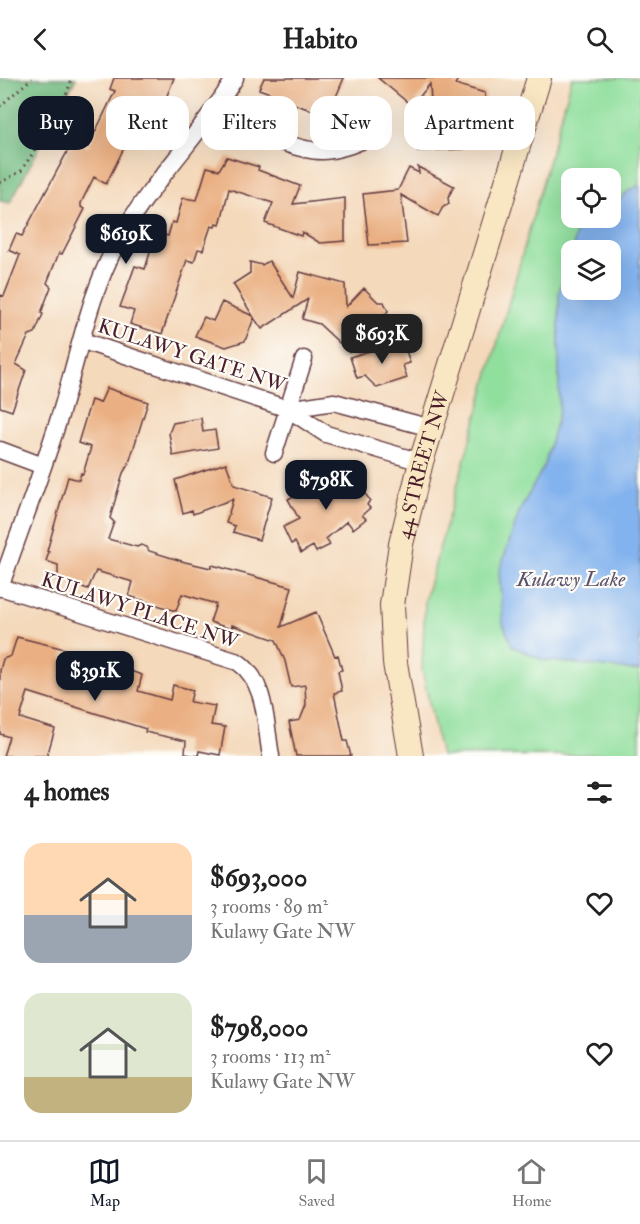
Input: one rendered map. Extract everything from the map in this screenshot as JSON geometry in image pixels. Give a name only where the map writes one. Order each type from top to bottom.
[{"type":"street","points":[[224,96],[235,78]]},
{"type":"street","name":"44 STREET NW","points":[[411,756],[395,663],[392,605],[401,544],[431,428],[539,78]]},
{"type":"street","points":[[0,588],[83,342],[96,286],[121,236],[168,169],[201,129]]},
{"type":"street","name":"KULAWY GATE NW","points":[[83,342],[288,409],[326,434],[421,462]]},
{"type":"street","name":"KULAWY GATE NW","points":[[274,453],[304,359]]},
{"type":"street","name":"KULAWY GATE NW","points":[[288,409],[334,402],[431,428]]},
{"type":"street","points":[[0,450],[43,466]]},
{"type":"street","name":"KULAWY PLACE NW","points":[[0,588],[238,662],[250,671],[259,688],[271,756]]},
{"type":"path","points":[[0,106],[32,78]]},
{"type":"path","points":[[0,183],[21,171],[61,111],[72,78]]},
{"type":"green space","points":[[0,78],[76,78],[66,96],[18,96],[18,150],[38,150],[10,203],[0,201]]},
{"type":"green space","points":[[572,78],[640,78],[640,754],[441,756],[422,670],[425,600]]},
{"type":"water","name":"Kulawy Lake","points":[[640,185],[640,671],[543,660],[512,646],[503,623],[499,572],[520,510],[545,464],[559,411],[559,292],[561,286],[561,300],[621,300],[621,240],[575,240],[576,231],[582,228],[621,228],[621,198],[628,191]]},
{"type":"building","points":[[114,78],[174,78],[167,96],[113,96],[115,91],[110,89]]},
{"type":"building","points":[[264,78],[344,78],[336,96],[310,96],[310,110],[298,105],[298,96],[269,96],[270,93],[259,89]]},
{"type":"building","points":[[378,78],[459,78],[455,84],[485,93],[485,96],[431,96],[430,84],[420,96],[404,96],[404,99]]},
{"type":"building","points":[[106,110],[106,150],[123,150],[106,184],[94,177],[81,203],[81,207],[85,209],[62,254],[59,253],[47,283],[51,287],[41,313],[43,314],[35,333],[29,335],[16,364],[26,370],[12,411],[0,407],[0,295],[4,296],[20,255],[9,250],[16,234],[22,236],[68,150],[94,150],[94,135]]},
{"type":"building","points":[[227,157],[259,167],[258,170],[300,186],[293,204],[345,198],[345,241],[320,243],[302,232],[301,236],[265,223],[273,203],[229,189],[220,225],[211,226],[203,250],[198,249],[194,262],[187,260],[162,334],[130,324],[134,311],[120,307],[135,266],[145,269],[156,233],[168,236],[172,222],[176,223],[183,198],[197,200],[207,167],[219,170]]},
{"type":"building","points":[[418,167],[454,186],[448,198],[449,204],[443,207],[438,216],[401,195],[407,243],[369,245],[363,194],[398,190],[409,168],[419,173]]},
{"type":"building","points":[[269,261],[293,298],[300,272],[345,284],[346,307],[364,288],[378,302],[384,302],[388,311],[349,352],[319,324],[302,319],[308,299],[262,329],[254,318],[245,341],[226,347],[195,336],[204,317],[213,321],[222,302],[253,316],[233,284],[250,273],[250,262],[262,265]]},
{"type":"building","points":[[403,341],[410,363],[403,365],[407,378],[377,388],[365,376],[357,378],[350,357]]},
{"type":"building","points":[[107,388],[148,402],[129,463],[123,473],[110,518],[114,522],[108,539],[137,547],[141,545],[147,547],[149,551],[185,562],[211,568],[212,565],[292,587],[281,627],[316,612],[335,656],[338,655],[342,670],[338,671],[342,691],[334,693],[344,741],[347,741],[351,756],[296,756],[289,722],[300,720],[306,705],[305,685],[291,687],[285,661],[276,640],[232,625],[231,629],[210,622],[216,604],[182,594],[176,611],[129,596],[133,582],[96,571],[88,589],[58,579],[58,565],[46,561],[68,477],[79,480],[91,447],[78,443],[91,400],[100,403]]},
{"type":"building","points":[[201,418],[203,432],[215,430],[218,448],[173,456],[169,433],[173,423]]},
{"type":"building","points":[[226,463],[234,485],[272,497],[259,540],[233,532],[235,526],[226,523],[233,499],[193,514],[192,510],[183,513],[175,480]]},
{"type":"building","points":[[325,471],[329,476],[344,474],[358,485],[370,500],[367,505],[370,508],[362,515],[366,519],[353,529],[347,521],[326,539],[330,545],[316,552],[313,546],[301,553],[295,542],[291,544],[283,527],[299,519],[288,499],[311,487],[308,484]]},
{"type":"building","points":[[17,637],[65,649],[62,660],[85,681],[88,671],[94,673],[98,660],[142,675],[138,691],[170,700],[173,685],[193,690],[190,702],[215,706],[211,725],[225,727],[220,755],[199,751],[198,756],[185,754],[186,741],[145,732],[146,729],[28,692],[20,718],[55,729],[47,756],[3,756],[9,737],[0,734],[0,670],[3,659],[11,656]]}]
